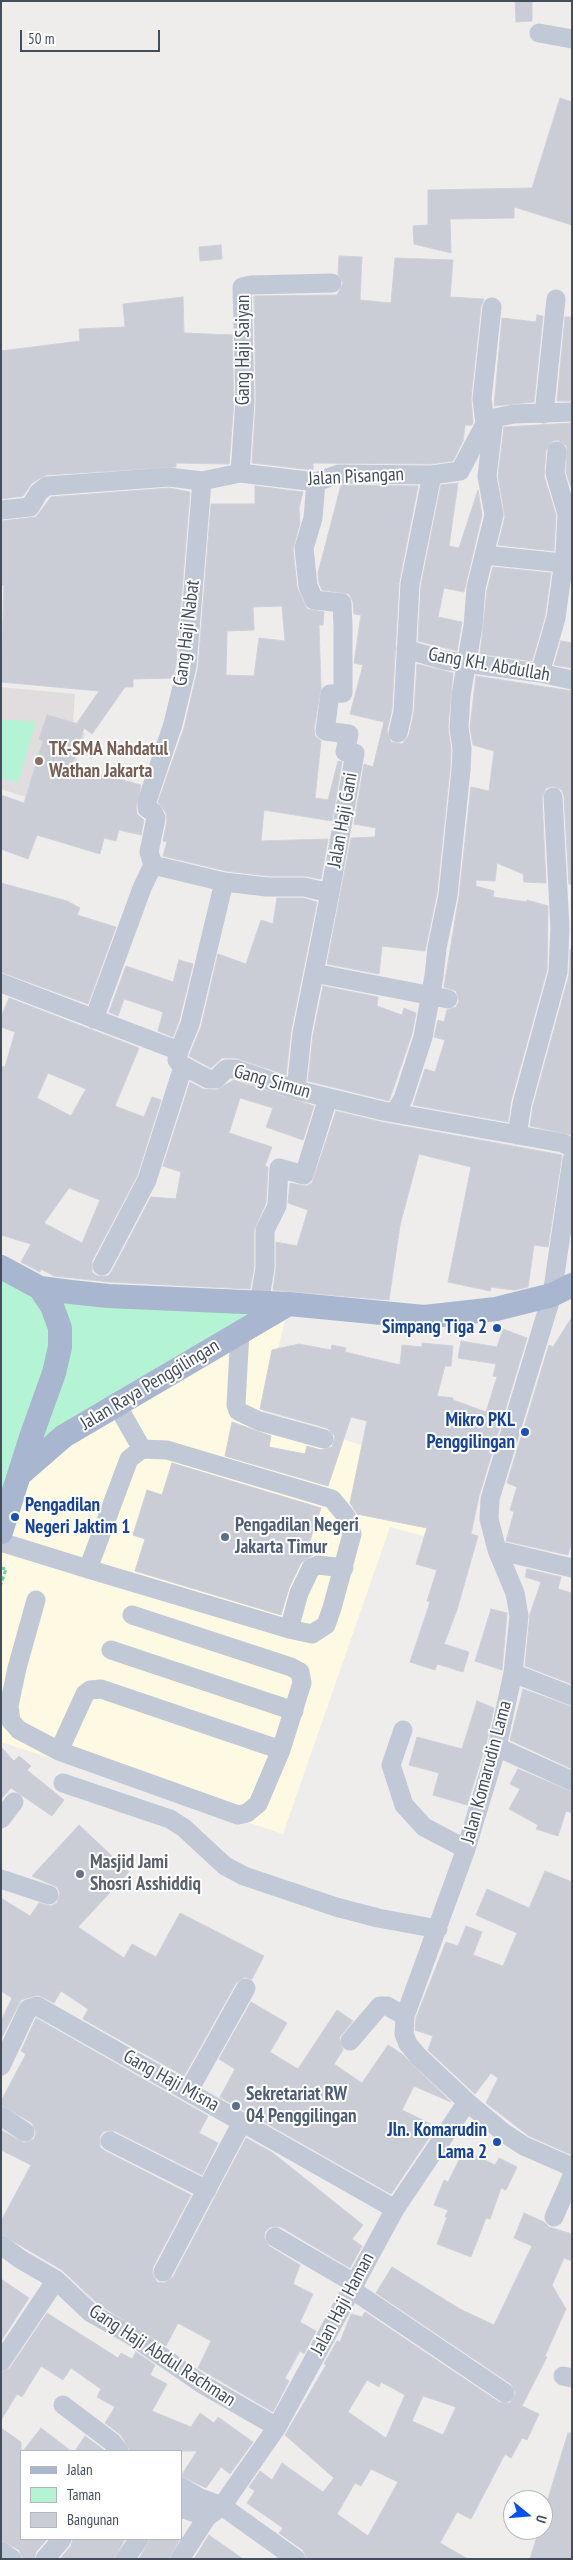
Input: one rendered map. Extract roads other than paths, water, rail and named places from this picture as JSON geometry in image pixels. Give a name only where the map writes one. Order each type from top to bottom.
[{"type":"main road","points":[[1,1267],[40,1288],[108,1296],[289,1304],[424,1317],[496,1309],[562,1290]]},
{"type":"main road","points":[[1,1532],[54,1374],[60,1347],[60,1328],[52,1306],[40,1288]]},
{"type":"main road","name":"Jalan Raya Penggilingan","points":[[19,1475],[64,1436],[240,1331],[289,1304]]},
{"type":"street","points":[[539,33],[572,39]]},
{"type":"street","name":"Gang Haji Saiyan","points":[[240,474],[245,400],[242,288],[251,285],[332,283]]},
{"type":"street","points":[[544,414],[556,299]]},
{"type":"street","points":[[395,1112],[403,1099],[423,1037],[439,997],[436,948],[448,895],[461,770],[462,748],[459,728],[461,695],[476,588],[494,515],[487,476],[489,421],[482,399],[492,307]]},
{"type":"street","points":[[489,421],[514,414],[572,412]]},
{"type":"street","name":"Jalan Pisangan","points":[[1,510],[30,507],[39,492],[47,486],[169,477],[202,480],[240,474],[316,482],[339,474],[432,475],[460,471],[489,421]]},
{"type":"street","points":[[540,673],[556,618],[568,564],[566,514],[555,473],[557,451]]},
{"type":"street","points":[[398,733],[403,711],[410,584],[432,475]]},
{"type":"street","name":"Gang Haji Nabat","points":[[153,865],[149,852],[156,818],[153,812],[147,808],[147,801],[173,724],[187,666],[202,480]]},
{"type":"street","name":"Jalan Haji Gani","points":[[296,1090],[302,1034],[355,753],[345,752],[349,734],[325,731],[330,694],[343,693],[342,603],[314,600],[308,586],[304,548],[313,518],[316,482]]},
{"type":"street","points":[[485,555],[568,564]]},
{"type":"street","name":"Gang KH. Abdullah","points":[[406,648],[443,660],[540,673],[572,680]]},
{"type":"street","points":[[517,1135],[522,1104],[558,972],[566,928],[553,797]]},
{"type":"street","points":[[94,1019],[142,888],[153,865],[224,882],[304,887],[330,893]]},
{"type":"street","points":[[102,1266],[147,1180],[181,1059],[224,882]]},
{"type":"street","points":[[314,973],[439,997]]},
{"type":"street","name":"Gang Simun","points":[[1,983],[94,1019],[181,1059],[211,1080],[216,1079],[223,1070],[236,1069],[296,1090],[328,1098],[563,1143],[572,1148]]},
{"type":"street","points":[[259,1304],[265,1268],[265,1230],[277,1206],[279,1168],[304,1175],[328,1098]]},
{"type":"street","points":[[562,1290],[572,1160]]},
{"type":"street","name":"Jalan Komarudin Lama","points":[[562,1290],[490,1499],[489,1519],[497,1550],[515,1592],[519,1616],[513,1673],[497,1747],[466,1849],[405,2016],[404,2034],[408,2044],[467,2102],[524,2146],[572,2167]]},
{"type":"street","points":[[240,1331],[236,1406],[238,1411],[259,1421],[324,1439]]},
{"type":"street","points":[[117,1405],[142,1449]]},
{"type":"street","points":[[1,1542],[88,1569],[289,1629],[312,1634],[326,1625],[344,1568],[352,1534],[346,1516],[332,1500],[167,1450],[142,1449],[129,1459],[88,1569]]},
{"type":"street","points":[[497,1550],[572,1568]]},
{"type":"street","points":[[289,1629],[299,1593],[312,1568],[318,1565],[344,1568]]},
{"type":"street","points":[[36,1600],[9,1666],[11,1721],[19,1730],[59,1751],[238,1815],[247,1813],[258,1804],[281,1750],[302,1683],[300,1672],[291,1667],[132,1615]]},
{"type":"street","points":[[111,1650],[294,1710]]},
{"type":"street","points":[[513,1673],[572,1696]]},
{"type":"street","points":[[59,1751],[85,1694],[90,1690],[101,1689],[281,1750]]},
{"type":"street","points":[[403,1730],[391,1766],[404,1805],[424,1827],[466,1849]]},
{"type":"street","points":[[497,1747],[572,1781]]},
{"type":"street","points":[[63,1783],[170,1819],[184,1828],[226,1866],[244,1876],[336,1907],[378,1918],[438,1929]]},
{"type":"street","points":[[1,1819],[14,1802]]},
{"type":"street","points":[[1,1879],[50,1895]]},
{"type":"street","points":[[189,2090],[246,1988]]},
{"type":"street","name":"Gang Haji Misna","points":[[1,2066],[28,2009],[34,2005],[189,2090],[394,2209]]},
{"type":"street","points":[[350,2041],[380,2006],[387,2006],[405,2016]]},
{"type":"street","name":"Jalan Haji Haman","points":[[180,2559],[276,2427],[394,2209],[467,2102]]},
{"type":"street","points":[[1,2116],[24,2132]]},
{"type":"street","points":[[163,2272],[242,2122]]},
{"type":"street","points":[[110,2141],[207,2190]]},
{"type":"street","points":[[554,2217],[572,2176]]},
{"type":"street","points":[[275,2237],[352,2286],[505,2393]]},
{"type":"street","name":"Gang Haji Abdul Rachman","points":[[1,2245],[20,2259],[56,2280],[91,2313],[174,2363],[202,2384],[276,2427]]},
{"type":"street","points":[[1,2362],[56,2280]]},
{"type":"street","points":[[63,2405],[112,2442],[118,2450]]},
{"type":"street","points":[[182,2489],[200,2498],[215,2512],[296,2559]]},
{"type":"street","points":[[182,2508],[215,2512]]},
{"type":"street","points":[[45,2559],[61,2540]]},
{"type":"street","points":[[125,2559],[138,2540]]},
{"type":"street","points":[[1,2551],[12,2559]]},
{"type":"place","name":"TK-SMA Nahdatul Wathan Jakarta","points":[[39,761]]},
{"type":"place","name":"Simpang Tiga 2","points":[[497,1328]]},
{"type":"place","name":"Mikro PKL Penggilingan","points":[[525,1432]]},
{"type":"place","name":"Pengadilan Negeri Jaktim 1","points":[[15,1517]]},
{"type":"place","name":"Pengadilan Negeri Jakarta Timur","points":[[225,1537]]},
{"type":"place","name":"Masjid Jami Shosri Asshiddiq","points":[[80,1874]]},
{"type":"place","name":"Sekretariat RW 04 Penggilingan","points":[[236,2106]]},
{"type":"place","name":"Jln. Komarudin Lama 2","points":[[497,2142]]}]
